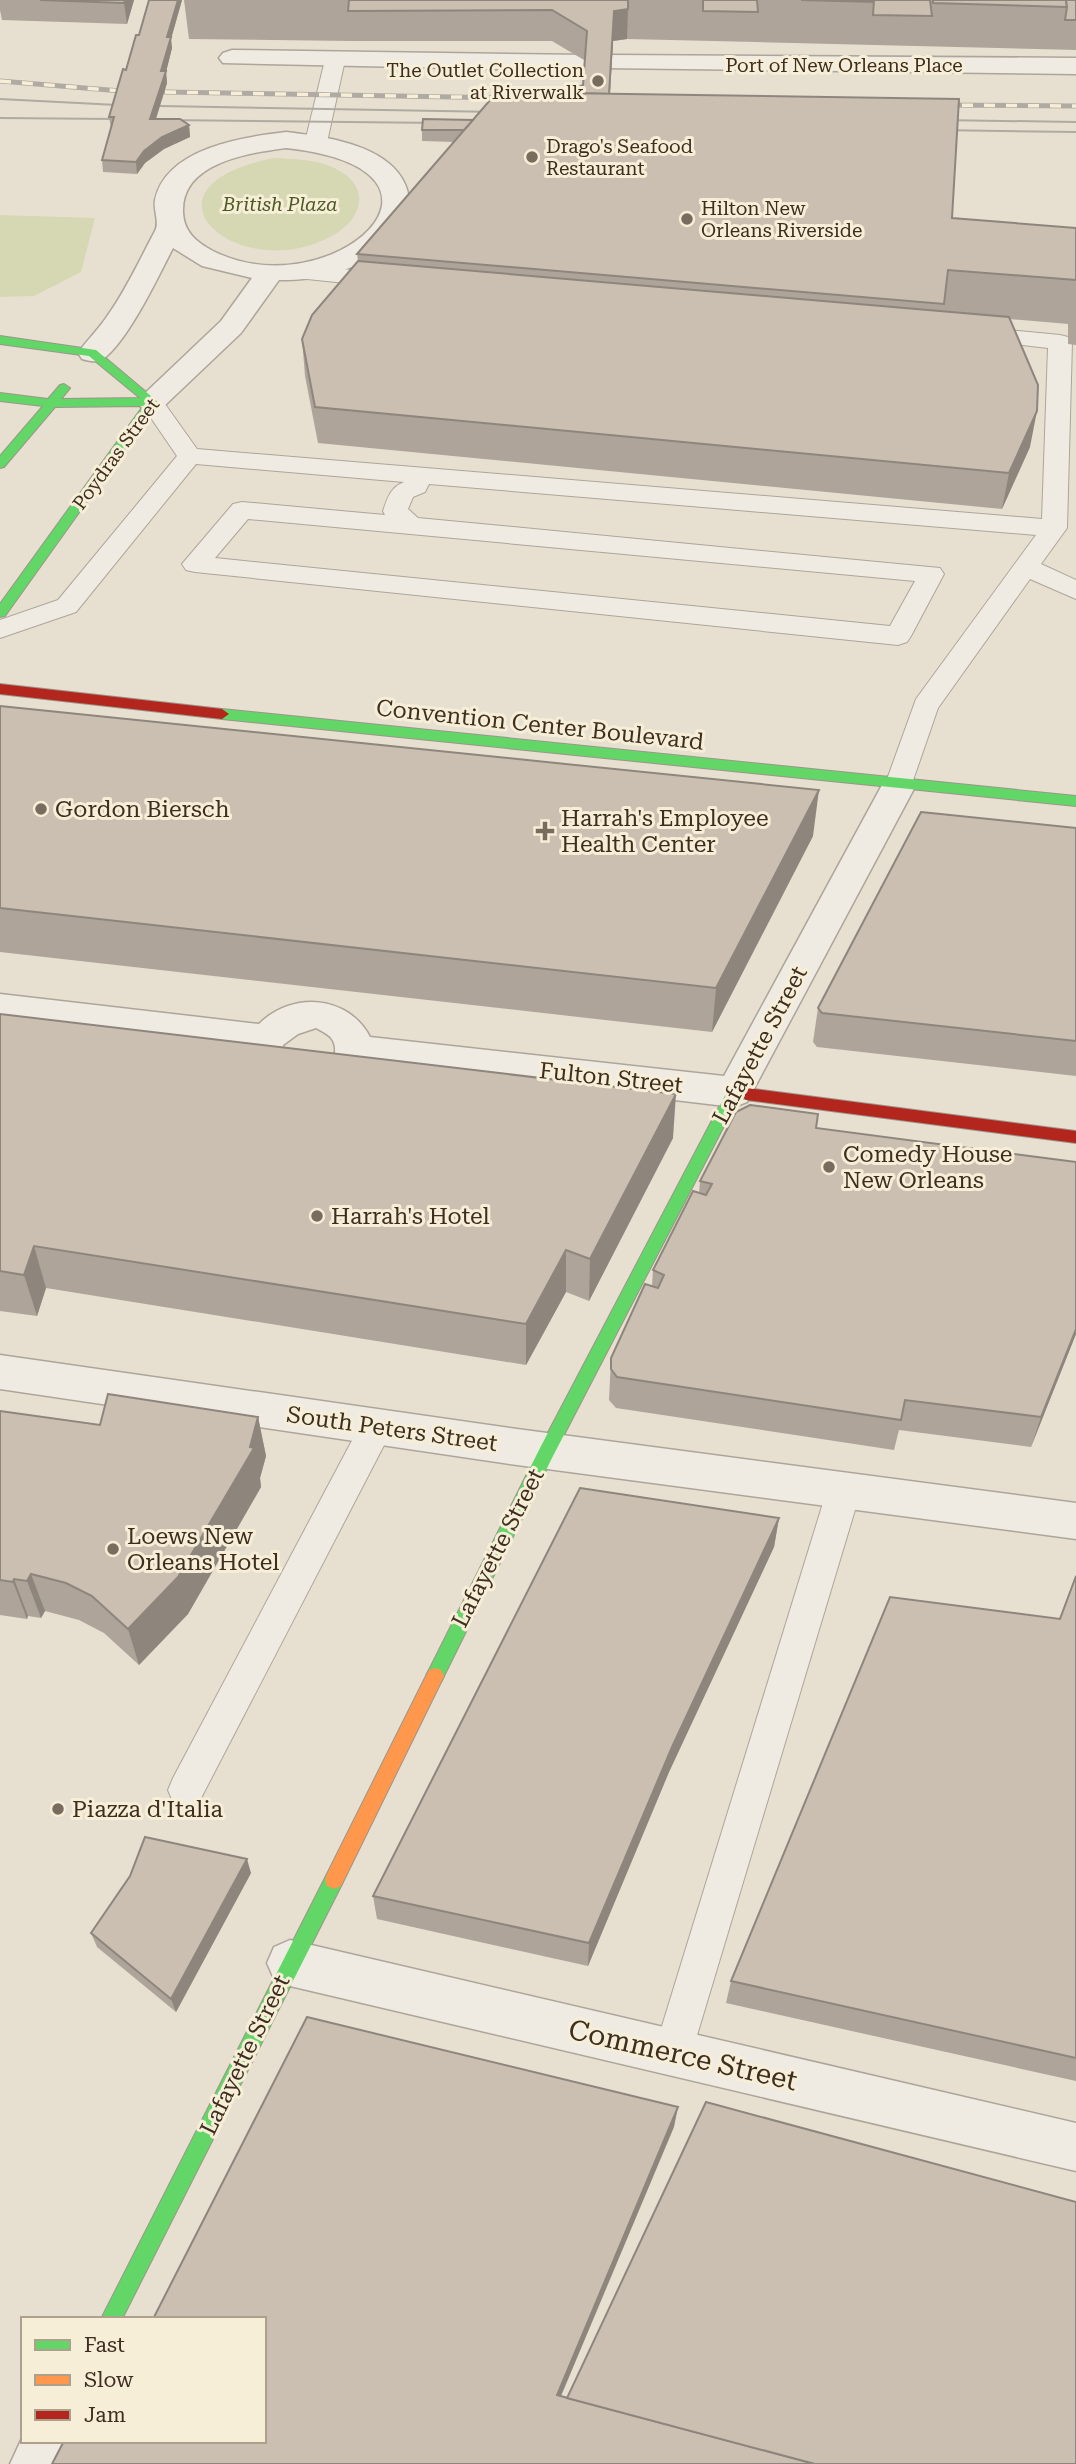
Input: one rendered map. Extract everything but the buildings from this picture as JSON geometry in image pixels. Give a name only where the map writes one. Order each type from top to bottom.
[{"type":"street","name":"Port of New Orleans Place","points":[[232,58],[1076,66]]},
{"type":"street","points":[[316,142],[345,149],[369,160],[385,175],[395,193],[395,212],[386,230],[370,244],[337,262],[282,272],[236,269],[207,259],[184,245],[170,228],[167,210],[171,193],[182,177],[201,162],[226,150],[256,143],[316,142]]},
{"type":"street","points":[[0,464],[121,318],[170,228]]},
{"type":"street","name":"Poydras Street","points":[[0,612],[152,402],[231,327],[282,272]]},
{"type":"street","points":[[0,340],[92,353],[152,402]]},
{"type":"street","points":[[0,397],[52,403],[152,402]]},
{"type":"street","name":"Convention Center Boulevard","points":[[0,689],[900,785],[1076,801]]},
{"type":"street","name":"Lafayette Street","points":[[112,2317],[218,2113],[290,1963],[547,1451],[734,1092],[900,785]]},
{"type":"street","points":[[0,1008],[268,1039]]},
{"type":"street","points":[[320,1014],[336,1020],[349,1029],[355,1049],[348,1067],[336,1077],[305,1085],[289,1081],[274,1072],[266,1059],[268,1039],[285,1021],[302,1015],[320,1014]]},
{"type":"street","name":"Fulton Street","points":[[355,1049],[734,1092],[1076,1137]]},
{"type":"street","name":"South Peters Street","points":[[0,1372],[547,1451],[1076,1521]]},
{"type":"street","name":"Commerce Street","points":[[290,1963],[1076,2147]]},
{"type":"street","points":[[36,2464],[47,2443]]},
{"type":"lane","points":[[316,142],[335,60]]},
{"type":"lane","points":[[282,272],[376,279]]},
{"type":"lane","points":[[900,785],[925,706],[1054,528],[1060,342],[953,332]]},
{"type":"lane","points":[[152,402],[190,456],[419,480],[1054,528]]},
{"type":"lane","points":[[0,629],[67,606],[190,456]]},
{"type":"lane","points":[[405,523],[931,574],[898,636],[195,564],[242,510],[405,523],[423,514],[429,495],[419,480]]},
{"type":"lane","points":[[1027,568],[1076,590]]},
{"type":"lane","points":[[186,1790],[377,1426]]},
{"type":"lane","points":[[673,2052],[844,1490]]},
{"type":"green space","name":"British Plaza","points":[[274,158],[318,162],[345,174],[358,192],[357,211],[351,221],[330,237],[295,249],[261,249],[232,241],[211,227],[202,209],[207,189],[230,172]]},
{"type":"green space","points":[[0,215],[95,218],[81,272],[34,296],[0,297]]},
{"type":"tram line","points":[[0,99],[117,105]]},
{"type":"tram line","points":[[160,106],[498,112]]},
{"type":"tram line","points":[[0,118],[114,119]]},
{"type":"tram line","points":[[162,120],[442,123]]},
{"type":"tram line","points":[[940,120],[1076,122]]},
{"type":"tram line","points":[[937,130],[1076,132]]},
{"type":"railway","points":[[0,81],[121,91]]},
{"type":"railway","points":[[165,92],[513,98]]},
{"type":"railway","points":[[940,105],[1076,106]]},
{"type":"traffic: fast","points":[[0,340],[92,353],[152,402]]},
{"type":"traffic: fast","points":[[0,464],[64,388]]},
{"type":"traffic: fast","points":[[0,397],[53,403],[152,402]]},
{"type":"traffic: fast","points":[[0,613],[152,402]]},
{"type":"traffic: fast","points":[[222,714],[1076,801]]},
{"type":"traffic: fast","points":[[435,1676],[547,1451],[734,1092],[746,1094]]},
{"type":"traffic: fast","points":[[112,2317],[334,1880]]},
{"type":"traffic: slow","points":[[334,1880],[435,1676]]},
{"type":"traffic: jam","points":[[0,689],[222,714]]},
{"type":"traffic: jam","points":[[746,1094],[1076,1137]]},
{"type":"place","name":"The Outlet Collection at Riverwalk","points":[[598,81]]},
{"type":"place","name":"Drago's Seafood Restaurant","points":[[532,157]]},
{"type":"place","name":"Hilton New Orleans Riverside","points":[[687,219]]},
{"type":"place","name":"Gordon Biersch","points":[[41,809]]},
{"type":"place","name":"Harrah's Employee Health Center","points":[[545,831]]},
{"type":"place","name":"Comedy House New Orleans","points":[[829,1167]]},
{"type":"place","name":"Harrah's Hotel","points":[[317,1216]]},
{"type":"place","name":"Loews New Orleans Hotel","points":[[113,1549]]},
{"type":"place","name":"Piazza d'Italia","points":[[58,1809]]}]
